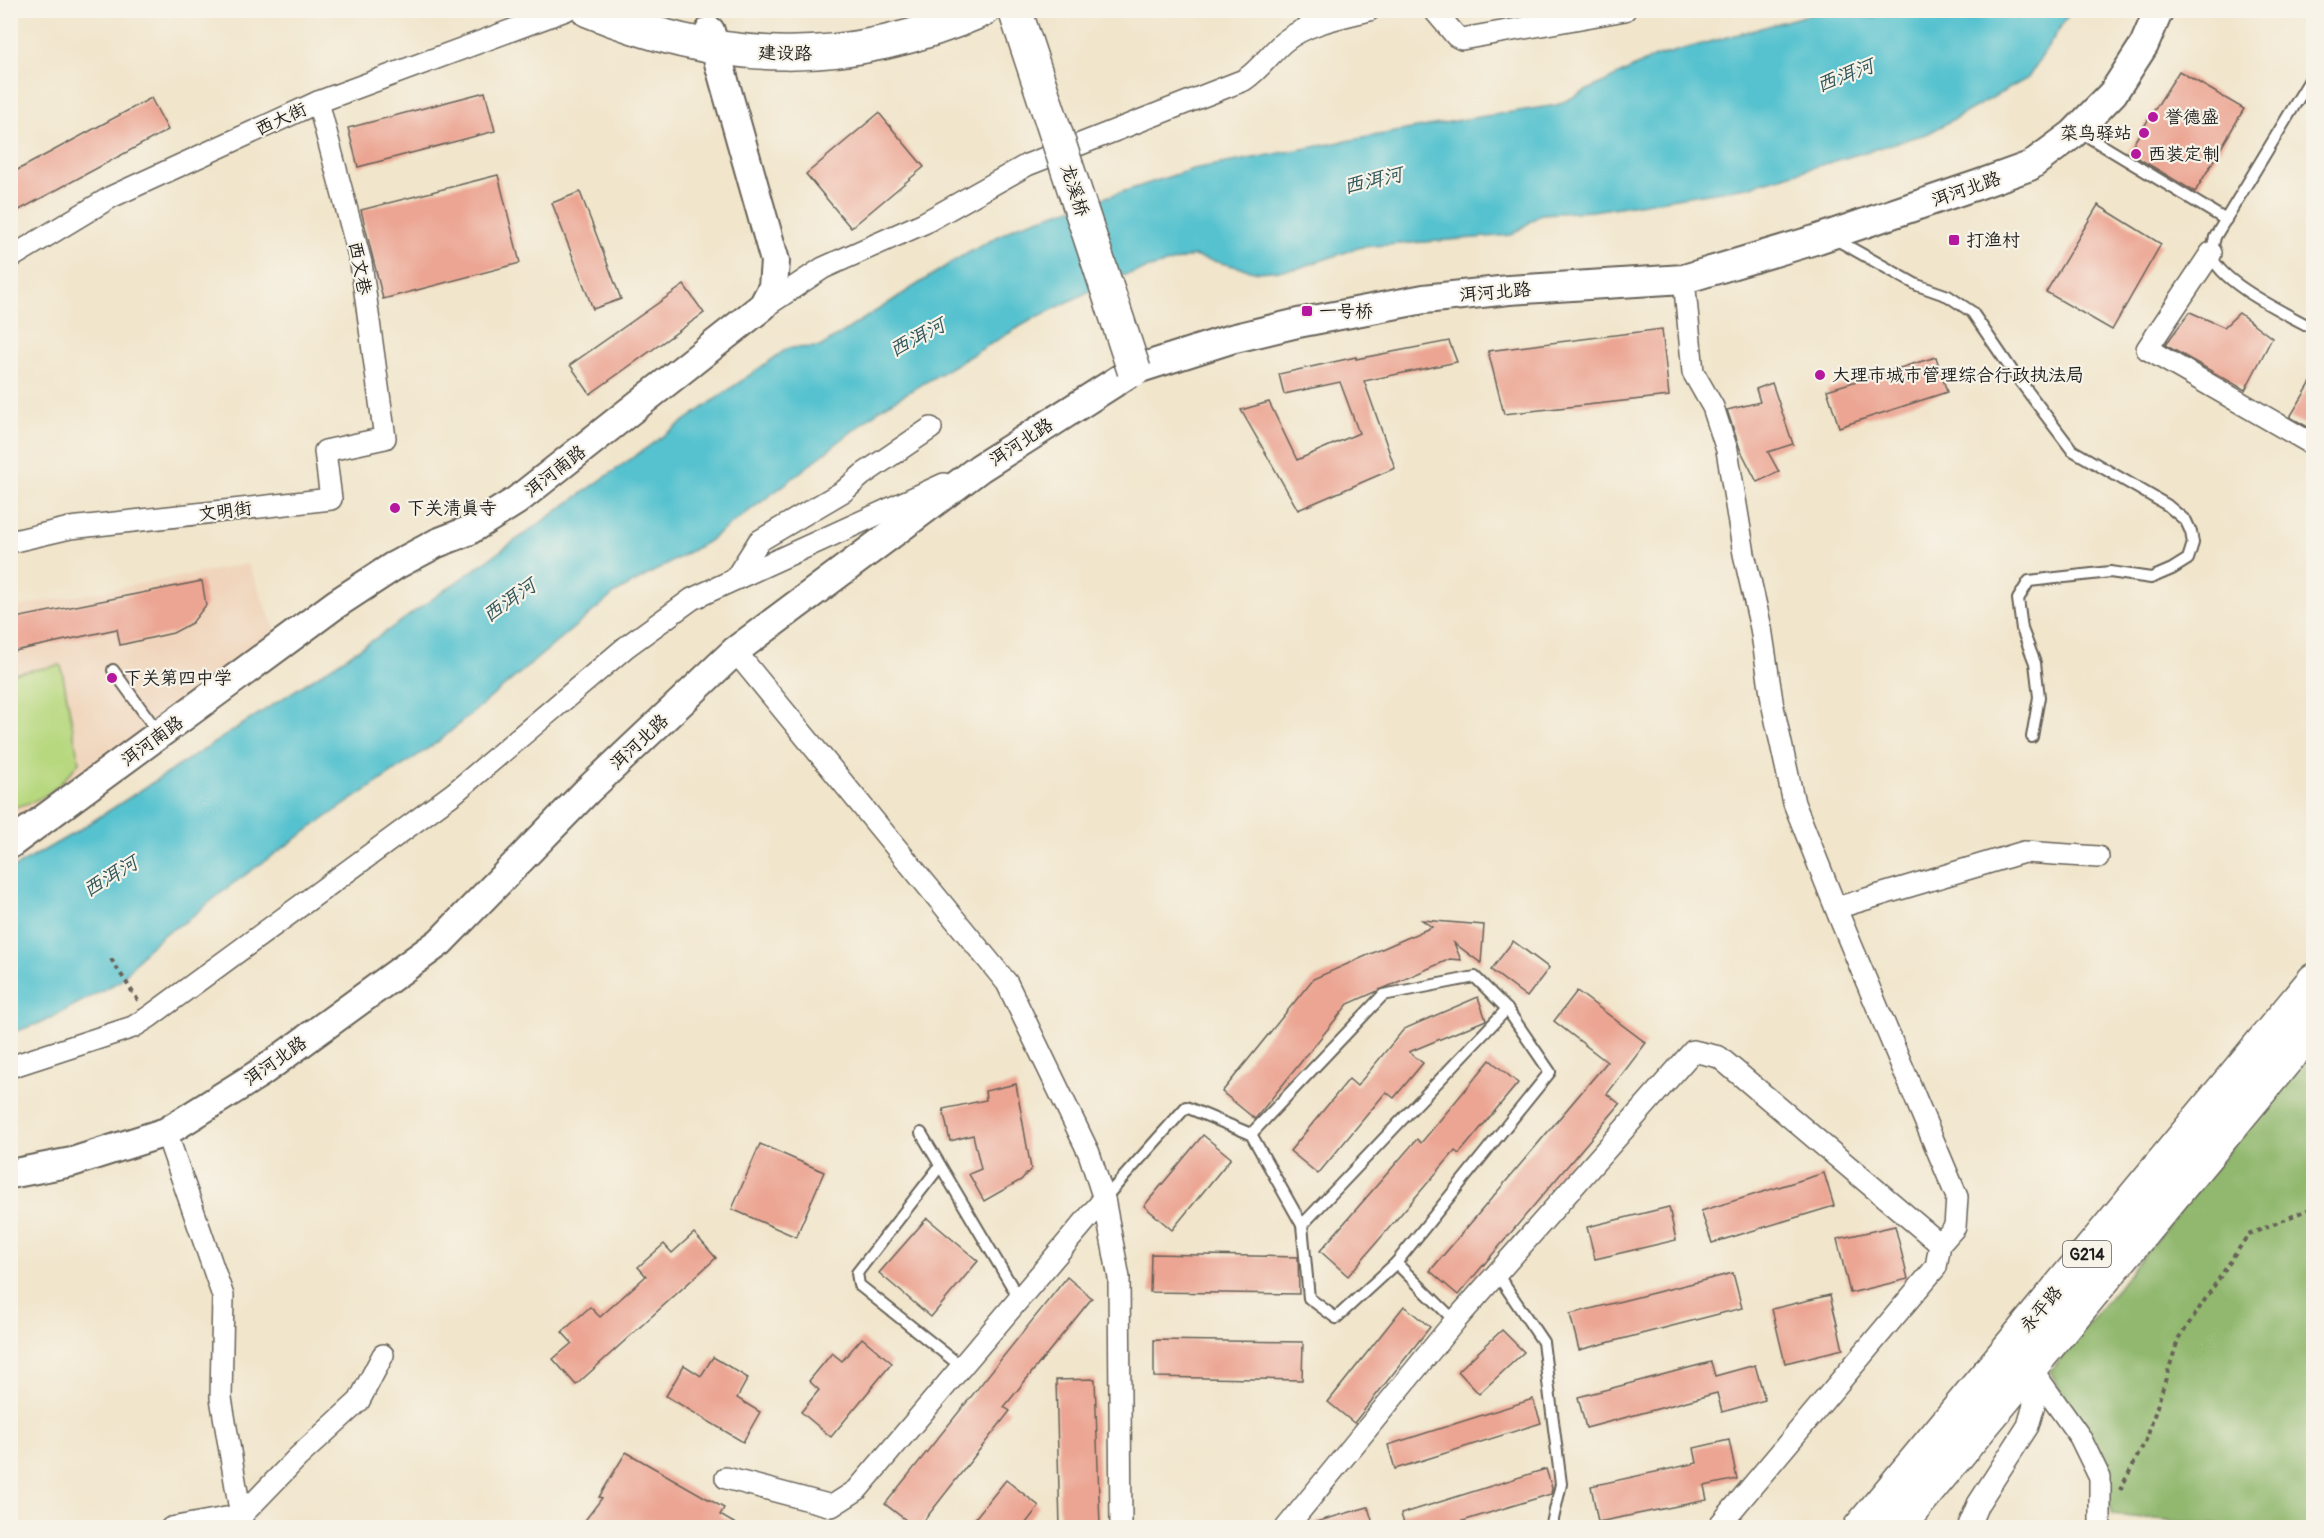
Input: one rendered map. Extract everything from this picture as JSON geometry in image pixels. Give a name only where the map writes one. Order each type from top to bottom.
[{"type":"main road","name":"建设路","points":[[588,10],[661,36],[712,39],[837,36],[894,26],[942,10]]},
{"type":"main road","name":"建设路","points":[[631,10],[712,39],[770,54],[839,52],[880,45],[915,36],[983,10]]},
{"type":"main road","name":"龙溪桥","points":[[1015,10],[1134,370]]},
{"type":"main road","name":"永平路","points":[[1860,1527],[2313,980]]},
{"type":"main road","name":"永平路","points":[[1897,1527],[2313,1026]]},
{"type":"street","name":"西大街","points":[[10,258],[111,197],[318,102],[566,10]]},
{"type":"street","points":[[758,312],[823,268],[924,223],[1027,165],[1244,80],[1255,73],[1284,42],[1297,33],[1330,20],[1369,10]]},
{"type":"street","points":[[1434,10],[1456,36],[1462,39],[1625,10]]},
{"type":"street","name":"洱河北路","points":[[10,1174],[72,1162],[166,1132],[260,1073],[440,942],[587,791],[735,651],[980,468],[1134,370],[1242,336],[1424,299],[1509,290],[1684,279],[1829,236],[2030,166],[2076,130],[2113,93],[2144,45],[2159,10]]},
{"type":"street","name":"洱河南路","points":[[10,844],[336,604],[394,566],[437,543],[468,531],[516,501],[555,473],[736,326],[758,312],[772,292],[775,261],[712,39]]},
{"type":"street","name":"西文巷","points":[[318,102],[361,263],[386,438]]},
{"type":"street","points":[[2211,253],[2147,349],[2313,445]]},
{"type":"street","points":[[1684,279],[1693,372],[1713,407],[1727,450],[1744,554],[1761,628],[1773,707],[1794,803],[1957,1197],[1955,1227],[1940,1244],[1936,1267],[1717,1527]]},
{"type":"street","points":[[735,579],[759,541],[844,491],[861,475],[931,428]]},
{"type":"street","name":"文明街","points":[[10,542],[70,528],[331,499],[325,451],[386,438]]},
{"type":"street","points":[[10,1067],[133,1027],[149,1017],[454,793],[626,647],[692,599],[980,468]]},
{"type":"street","points":[[735,651],[1007,983],[1089,1154],[1104,1199],[1119,1278],[1121,1527]]},
{"type":"street","points":[[1836,908],[2024,852],[2098,857]]},
{"type":"street","points":[[1286,1527],[1455,1321],[1693,1051],[1719,1058],[1940,1244]]},
{"type":"street","points":[[166,1132],[223,1296],[221,1398],[242,1521]]},
{"type":"street","points":[[726,1478],[832,1506],[857,1490],[1104,1199]]},
{"type":"street","points":[[171,1527],[242,1521],[298,1457],[359,1401],[383,1355]]},
{"type":"street","points":[[1968,1527],[1978,1504],[2028,1426],[2034,1405],[2030,1367]]},
{"type":"street","points":[[2030,1367],[2080,1437],[2100,1479],[2100,1527]]},
{"type":"lane","points":[[2313,73],[2215,237],[2211,253],[2216,266],[2231,281],[2313,329]]},
{"type":"lane","points":[[2076,130],[2226,219]]},
{"type":"lane","points":[[1829,236],[1917,285],[1948,296],[1972,312],[2013,372],[2072,450],[2167,505],[2186,520],[2191,532],[2193,543],[2188,559],[2151,578],[2110,572],[2029,581],[2018,599],[2022,630],[2035,663],[2038,697],[2032,737]]},
{"type":"lane","points":[[113,670],[160,735]]},
{"type":"lane","points":[[1104,1199],[1186,1107],[1251,1134],[1302,1225],[1309,1298],[1336,1318],[1396,1263],[1550,1072],[1507,1009],[1475,977],[1383,995],[1251,1134]]},
{"type":"lane","points":[[1302,1225],[1507,1009]]},
{"type":"lane","points":[[921,1133],[1020,1300]]},
{"type":"lane","points":[[940,1167],[857,1273],[859,1285],[962,1367]]},
{"type":"lane","points":[[1396,1263],[1455,1321]]},
{"type":"lane","points":[[1497,1274],[1543,1342],[1562,1484],[1551,1527]]},
{"type":"path","points":[[111,959],[149,1017]]},
{"type":"path","points":[[2116,1498],[2147,1438],[2178,1340],[2241,1245],[2248,1235],[2313,1207]]},
{"type":"shaded area","name":"下关第四中学","points":[[248,564],[276,631],[96,766],[11,825],[11,608]]},
{"type":"green space","points":[[61,665],[79,762],[57,787],[33,802],[11,808],[11,674]]},
{"type":"green space","points":[[2313,1047],[2313,1527],[2240,1527],[2112,1515],[2088,1442],[2050,1371]]},
{"type":"water","name":"西洱河","points":[[1884,10],[2071,11],[2028,78],[1929,133],[1747,187],[1593,211],[1541,214],[1512,235],[1361,247],[1296,269],[1258,272],[1193,256],[1121,276],[1033,319],[883,407],[707,542],[615,593],[439,741],[328,816],[231,885],[185,922],[164,934],[143,953],[120,981],[43,1022],[11,1033],[10,870],[76,832],[387,631],[788,348],[820,347],[957,259],[1019,225],[1193,169],[1466,119],[1557,105],[1655,57],[1815,13],[1875,17]]},
{"type":"building","points":[[2179,71],[2244,109],[2195,192],[2128,152]]},
{"type":"building","points":[[485,92],[495,131],[358,167],[348,128]]},
{"type":"building","points":[[151,98],[168,130],[10,215],[10,174]]},
{"type":"building","points":[[879,113],[924,167],[851,228],[806,174]]},
{"type":"building","points":[[498,175],[520,263],[383,299],[361,210]]},
{"type":"building","points":[[580,192],[621,299],[593,309],[552,203]]},
{"type":"building","points":[[2098,205],[2161,244],[2112,330],[2046,292]]},
{"type":"building","points":[[684,285],[704,313],[590,394],[570,365]]},
{"type":"building","points":[[2190,312],[2224,327],[2239,313],[2272,338],[2245,390],[2165,345]]},
{"type":"building","points":[[1662,329],[1669,396],[1504,414],[1488,351]]},
{"type":"building","points":[[1449,341],[1457,362],[1364,381],[1395,468],[1298,510],[1241,410],[1269,402],[1297,460],[1359,433],[1340,382],[1284,394],[1279,374],[1356,357],[1356,359]]},
{"type":"building","points":[[1936,357],[1947,392],[1839,427],[1827,390]]},
{"type":"building","points":[[2313,379],[2313,430],[2290,417]]},
{"type":"building","points":[[1772,383],[1793,444],[1768,452],[1779,472],[1757,482],[1740,449],[1727,410],[1760,402],[1756,389]]},
{"type":"building","points":[[202,581],[206,605],[192,623],[173,633],[120,645],[117,629],[10,652],[10,619]]},
{"type":"building","points":[[1422,920],[1484,925],[1481,963],[1454,943],[1461,960],[1450,959],[1348,1004],[1255,1119],[1222,1092],[1313,979],[1432,927]]},
{"type":"building","points":[[1513,941],[1549,968],[1527,997],[1491,970]]},
{"type":"building","points":[[1577,991],[1646,1043],[1607,1094],[1620,1104],[1458,1295],[1430,1271],[1607,1062],[1554,1021]]},
{"type":"building","points":[[1478,997],[1486,1020],[1409,1052],[1423,1063],[1394,1098],[1386,1092],[1318,1174],[1290,1151],[1349,1079],[1357,1086],[1404,1029]]},
{"type":"building","points":[[1490,1060],[1518,1083],[1459,1154],[1455,1151],[1348,1276],[1320,1251],[1417,1139],[1421,1143]]},
{"type":"building","points":[[1016,1084],[1031,1169],[1021,1180],[984,1201],[969,1174],[981,1169],[973,1135],[950,1141],[943,1109],[986,1100],[985,1091]]},
{"type":"building","points":[[1203,1135],[1231,1158],[1172,1230],[1144,1206]]},
{"type":"building","points":[[760,1144],[824,1172],[796,1237],[732,1209]]},
{"type":"building","points":[[1824,1173],[1834,1206],[1712,1243],[1701,1211]]},
{"type":"building","points":[[1669,1207],[1676,1240],[1595,1259],[1587,1227]]},
{"type":"building","points":[[927,1218],[978,1261],[931,1317],[879,1273]]},
{"type":"building","points":[[1895,1226],[1908,1279],[1850,1293],[1837,1239]]},
{"type":"building","points":[[694,1233],[716,1258],[576,1385],[553,1359],[572,1343],[562,1332],[590,1307],[600,1317],[646,1276],[638,1267],[664,1244],[672,1253]]},
{"type":"building","points":[[1151,1254],[1298,1257],[1299,1294],[1150,1292]]},
{"type":"building","points":[[1733,1273],[1742,1308],[1579,1350],[1570,1314]]},
{"type":"building","points":[[1067,1277],[1092,1298],[1004,1407],[1010,1411],[919,1527],[915,1527],[885,1504]]},
{"type":"building","points":[[1830,1295],[1843,1349],[1785,1363],[1772,1309]]},
{"type":"building","points":[[1404,1306],[1430,1327],[1354,1423],[1328,1402]]},
{"type":"building","points":[[1502,1330],[1524,1352],[1479,1394],[1458,1371]]},
{"type":"building","points":[[862,1338],[892,1363],[831,1437],[801,1412],[819,1390],[809,1381],[832,1353],[842,1361]]},
{"type":"building","points":[[1154,1340],[1303,1342],[1302,1380],[1154,1377]]},
{"type":"building","points":[[713,1357],[748,1378],[737,1398],[760,1412],[743,1442],[666,1396],[684,1365],[701,1376]]},
{"type":"building","points":[[1711,1362],[1715,1376],[1755,1365],[1765,1400],[1722,1412],[1717,1393],[1586,1428],[1578,1397]]},
{"type":"building","points":[[1095,1379],[1100,1527],[1060,1527],[1056,1380]]},
{"type":"building","points":[[1533,1399],[1541,1423],[1395,1469],[1388,1445]]},
{"type":"building","points":[[1729,1440],[1737,1479],[1704,1486],[1707,1500],[1598,1522],[1591,1486],[1697,1463],[1694,1448]]},
{"type":"building","points":[[626,1452],[724,1508],[720,1515],[741,1527],[580,1527],[602,1498],[599,1497]]},
{"type":"building","points":[[1546,1469],[1552,1488],[1551,1494],[1443,1527],[1405,1527],[1401,1514]]},
{"type":"building","points":[[1006,1480],[1039,1506],[1023,1527],[968,1527]]},
{"type":"building","points":[[1368,1507],[1374,1527],[1312,1527],[1312,1523]]},
{"type":"place","name":"誉德盛","points":[[2153,117]]},
{"type":"place","name":"菜鸟驿站","points":[[2144,133]]},
{"type":"place","name":"西装定制","points":[[2136,154]]},
{"type":"place","name":"打渔村","points":[[1954,240]]},
{"type":"place","name":"一号桥","points":[[1307,311]]},
{"type":"place","name":"大理市城市管理综合行政执法局","points":[[1820,375]]},
{"type":"place","name":"下关清真寺","points":[[395,508]]},
{"type":"place","name":"下关第四中学","points":[[112,678]]}]
